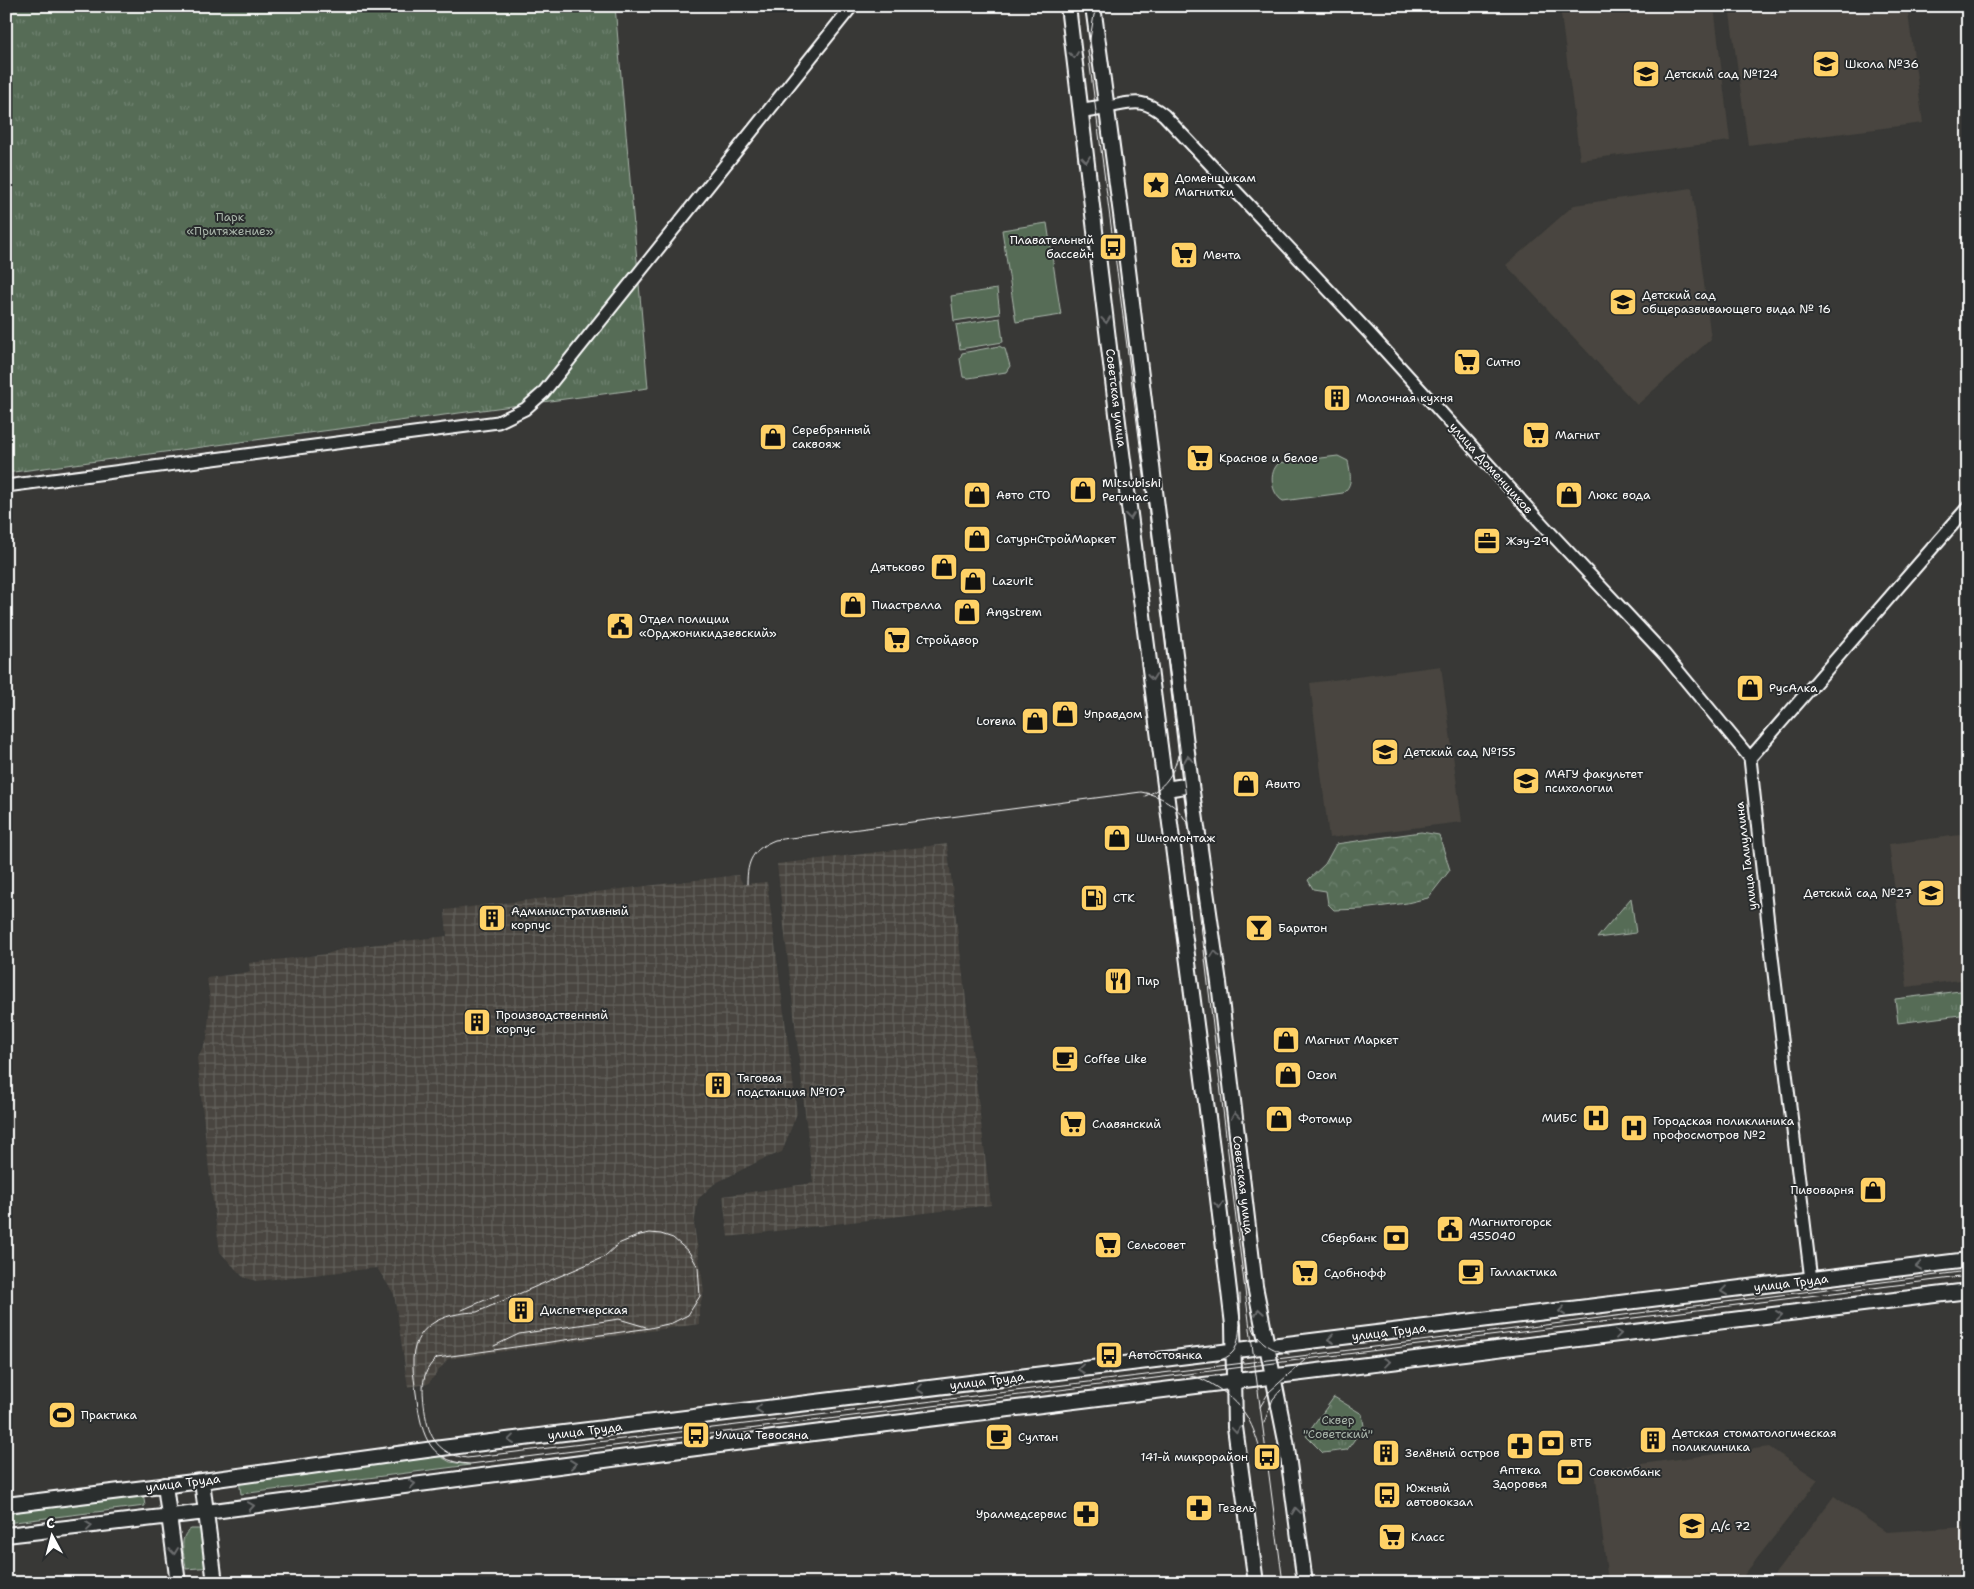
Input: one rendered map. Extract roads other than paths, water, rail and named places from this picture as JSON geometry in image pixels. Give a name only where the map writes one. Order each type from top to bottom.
[{"type":"main road","name":"Советская улица","points":[[1068,6],[1118,423],[1213,1156],[1233,1325],[1235,1426],[1256,1583]]},
{"type":"main road","name":"Советская улица","points":[[1094,6],[1126,248],[1191,785],[1220,992],[1255,1286],[1286,1440],[1305,1583]]},
{"type":"main road","points":[[1096,26],[1105,6]]},
{"type":"main road","name":"улица Доменщиков","points":[[1081,110],[1106,107]]},
{"type":"main road","points":[[1166,789],[1191,785]]},
{"type":"main road","name":"улица Труда","points":[[6,1504],[202,1481],[434,1449],[1968,1260]]},
{"type":"main road","points":[[6,1535],[169,1517],[773,1438],[1968,1292]]},
{"type":"main road","points":[[202,1481],[215,1583]]},
{"type":"main road","points":[[166,1485],[178,1583]]},
{"type":"street","points":[[6,486],[498,422],[525,408],[543,393],[852,6]]},
{"type":"street","name":"улица Доменщиков","points":[[1106,107],[1144,102],[1153,106],[1164,115],[1232,184],[1544,526],[1665,655],[1750,758]]},
{"type":"street","points":[[1750,758],[1968,507]]},
{"type":"street","name":"улица Галиуллина","points":[[1750,758],[1811,1280]]},
{"type":"tram line","points":[[1098,6],[1094,15],[1088,51],[1180,748],[1238,1236],[1283,1583]]},
{"type":"tram line","points":[[1145,796],[1163,785],[1171,774],[1178,755]]},
{"type":"tram line","points":[[747,884],[748,868],[753,856],[761,847],[775,840],[1141,792],[1162,798],[1174,806],[1187,823]]},
{"type":"tram line","points":[[1968,1271],[1342,1351],[467,1458],[456,1456],[440,1447],[430,1433],[427,1424],[423,1391],[424,1379],[428,1368],[437,1358],[650,1328],[672,1323],[688,1315],[700,1296],[698,1267],[689,1252],[673,1238],[650,1233],[618,1244],[604,1257],[477,1312],[452,1315],[432,1324],[423,1331],[417,1340],[413,1369],[420,1419],[428,1441],[434,1450],[443,1457],[455,1462],[470,1464],[1968,1276]]},
{"type":"tram line","points":[[462,1310],[499,1294]]},
{"type":"tram line","points":[[1216,1362],[1226,1358],[1236,1347],[1240,1325],[1240,1294]]},
{"type":"tram line","points":[[494,1346],[519,1334],[619,1319],[646,1327]]},
{"type":"tram line","points":[[1252,1325],[1257,1336],[1266,1345],[1277,1351],[1289,1354]]},
{"type":"tram line","points":[[1260,1407],[1269,1392],[1306,1359]]},
{"type":"tram line","points":[[1190,1376],[1213,1385],[1233,1399],[1245,1413],[1260,1450]]},
{"type":"tram line","points":[[1264,1423],[1273,1399],[1281,1390]]},
{"type":"place","name":"Школа №36","points":[[1826,64]]},
{"type":"place","name":"Детский сад №124","points":[[1646,74]]},
{"type":"place","name":"Доменщикам Магнитки","points":[[1156,185]]},
{"type":"place","name":"Плавательный бассейн","points":[[1113,247]]},
{"type":"place","name":"Мечта","points":[[1184,255]]},
{"type":"place","name":"Детский сад общеразвивающего вида № 16","points":[[1623,302]]},
{"type":"place","name":"Ситно","points":[[1467,362]]},
{"type":"place","name":"Молочная кухня","points":[[1337,398]]},
{"type":"place","name":"Магнит","points":[[1536,435]]},
{"type":"place","name":"Серебрянный саквояж","points":[[773,437]]},
{"type":"place","name":"Красное и белое","points":[[1200,458]]},
{"type":"place","name":"Mitsubishi Регинас","points":[[1083,490]]},
{"type":"place","name":"Авто СТО","points":[[977,495]]},
{"type":"place","name":"Люкс вода","points":[[1569,495]]},
{"type":"place","name":"СатурнСтройМаркет","points":[[977,539]]},
{"type":"place","name":"Жэу-29","points":[[1487,541]]},
{"type":"place","name":"Дятьково","points":[[944,567]]},
{"type":"place","name":"Lazurit","points":[[973,581]]},
{"type":"place","name":"Пиастрелла","points":[[853,605]]},
{"type":"place","name":"Angstrem","points":[[967,612]]},
{"type":"place","name":"Отдел полиции «Орджоникидзевский»","points":[[620,626]]},
{"type":"place","name":"Стройдвор","points":[[897,640]]},
{"type":"place","name":"РусАлка","points":[[1750,688]]},
{"type":"place","name":"Управдом","points":[[1065,714]]},
{"type":"place","name":"Lorena","points":[[1035,721]]},
{"type":"place","name":"Детский сад №155","points":[[1385,752]]},
{"type":"place","name":"МАГУ факультет психологии","points":[[1526,781]]},
{"type":"place","name":"Авито","points":[[1246,784]]},
{"type":"place","name":"Шиномонтаж","points":[[1117,838]]},
{"type":"place","name":"Детский сад №27","points":[[1931,893]]},
{"type":"place","name":"СТК","points":[[1094,898]]},
{"type":"place","name":"Административный корпус","points":[[492,918]]},
{"type":"place","name":"Баритон","points":[[1259,928]]},
{"type":"place","name":"Пир","points":[[1118,981]]},
{"type":"place","name":"Производственный корпус","points":[[477,1022]]},
{"type":"place","name":"Магнит Маркет","points":[[1286,1040]]},
{"type":"place","name":"Coffee Like","points":[[1065,1059]]},
{"type":"place","name":"Ozon","points":[[1288,1075]]},
{"type":"place","name":"Тяговая подстанция №107","points":[[718,1085]]},
{"type":"place","name":"МИБС","points":[[1596,1118]]},
{"type":"place","name":"Фотомир","points":[[1279,1119]]},
{"type":"place","name":"Славянский","points":[[1073,1124]]},
{"type":"place","name":"Городская поликлиника профосмотров №2","points":[[1634,1128]]},
{"type":"place","name":"Пивоварня","points":[[1873,1190]]},
{"type":"place","name":"Магнитогорск 455040","points":[[1450,1229]]},
{"type":"place","name":"Сбербанк","points":[[1396,1238]]},
{"type":"place","name":"Сельсовет","points":[[1108,1245]]},
{"type":"place","name":"Галлактика","points":[[1471,1272]]},
{"type":"place","name":"Сдобнофф","points":[[1305,1273]]},
{"type":"place","name":"Диспетчерская","points":[[521,1310]]},
{"type":"place","name":"Автостоянка","points":[[1109,1355]]},
{"type":"place","name":"Практика","points":[[62,1415]]},
{"type":"place","name":"Улица Тевосяна","points":[[696,1435]]},
{"type":"place","name":"Султан","points":[[999,1437]]},
{"type":"place","name":"Детская стоматологическая поликлиника","points":[[1653,1440]]},
{"type":"place","name":"ВТБ","points":[[1551,1443]]},
{"type":"place","name":"Аптека Здоровья","points":[[1520,1446]]},
{"type":"place","name":"Зелёный остров","points":[[1386,1453]]},
{"type":"place","name":"141-й микрорайон","points":[[1267,1457]]},
{"type":"place","name":"Совкомбанк","points":[[1570,1472]]},
{"type":"place","name":"Южный автовокзал","points":[[1387,1495]]},
{"type":"place","name":"Гезель","points":[[1199,1508]]},
{"type":"place","name":"Уралмедсервис","points":[[1086,1514]]},
{"type":"place","name":"Д/с 72","points":[[1692,1526]]},
{"type":"place","name":"Класс","points":[[1392,1537]]},
{"type":"park label","name":"Парк «Притяжение»","points":[[230,224]]},
{"type":"park label","name":"Сквер \"Советский\"","points":[[1338,1427]]}]
